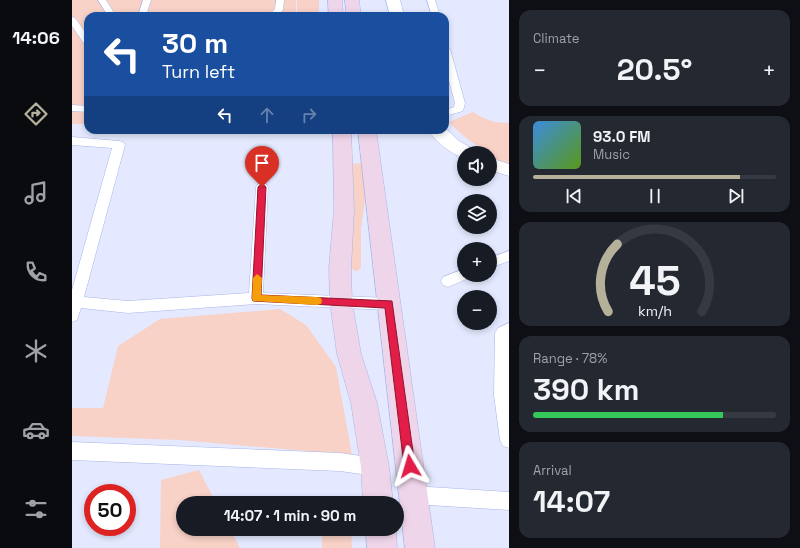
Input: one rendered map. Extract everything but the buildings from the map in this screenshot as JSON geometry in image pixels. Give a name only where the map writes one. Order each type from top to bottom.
[{"type":"main road","points":[[335,0],[336,12]]},
{"type":"main road","points":[[352,0],[354,12]]},
{"type":"main road","points":[[342,134],[344,210],[340,268],[341,302],[349,354],[364,403],[375,467],[377,496]]},
{"type":"main road","points":[[368,134],[420,548]]},
{"type":"main road","points":[[381,536],[382,548]]},
{"type":"street","points":[[393,0],[395,12]]},
{"type":"street","points":[[442,134],[457,147]]},
{"type":"street","points":[[497,166],[509,170]]},
{"type":"lane","points":[[102,0],[110,12]]},
{"type":"lane","points":[[143,12],[147,0]]},
{"type":"lane","points":[[277,12],[279,10],[280,0]]},
{"type":"lane","points":[[431,0],[435,12]]},
{"type":"lane","points":[[72,20],[84,37]]},
{"type":"lane","points":[[449,63],[460,103],[459,109],[449,112]]},
{"type":"lane","points":[[72,108],[84,109]]},
{"type":"lane","points":[[72,142],[119,145],[74,309],[128,307],[256,298],[389,304]]},
{"type":"lane","points":[[256,298],[262,187]]},
{"type":"lane","points":[[497,260],[509,256]]},
{"type":"lane","points":[[448,281],[457,277]]},
{"type":"lane","points":[[509,329],[503,333],[502,395],[509,440]]},
{"type":"lane","points":[[72,451],[340,462],[375,467]]},
{"type":"lane","points":[[413,495],[509,501]]},
{"type":"shaded area","points":[[72,0],[296,0],[296,12],[84,12],[84,124],[72,124]]},
{"type":"shaded area","points":[[297,0],[319,0],[319,11],[318,12],[297,12]]},
{"type":"shaded area","points":[[473,112],[490,120],[509,123],[509,164],[497,160],[497,146],[478,146],[459,132],[449,122]]},
{"type":"shaded area","points":[[363,163],[367,184],[361,228],[361,267],[358,271],[355,271],[350,267],[351,164]]},
{"type":"shaded area","points":[[280,309],[306,325],[336,367],[352,455],[179,440],[72,436],[72,408],[103,408],[118,346],[160,319]]},
{"type":"shaded area","points":[[199,470],[212,496],[176,496],[176,536],[234,536],[240,548],[160,548],[161,480]]},
{"type":"shaded area","points":[[322,536],[351,536],[352,548],[322,548]]},
{"type":"slow traffic","points":[[257,278],[256,298],[317,301]]},
{"type":"route","points":[[262,187],[256,298],[389,304],[410,466]]}]
